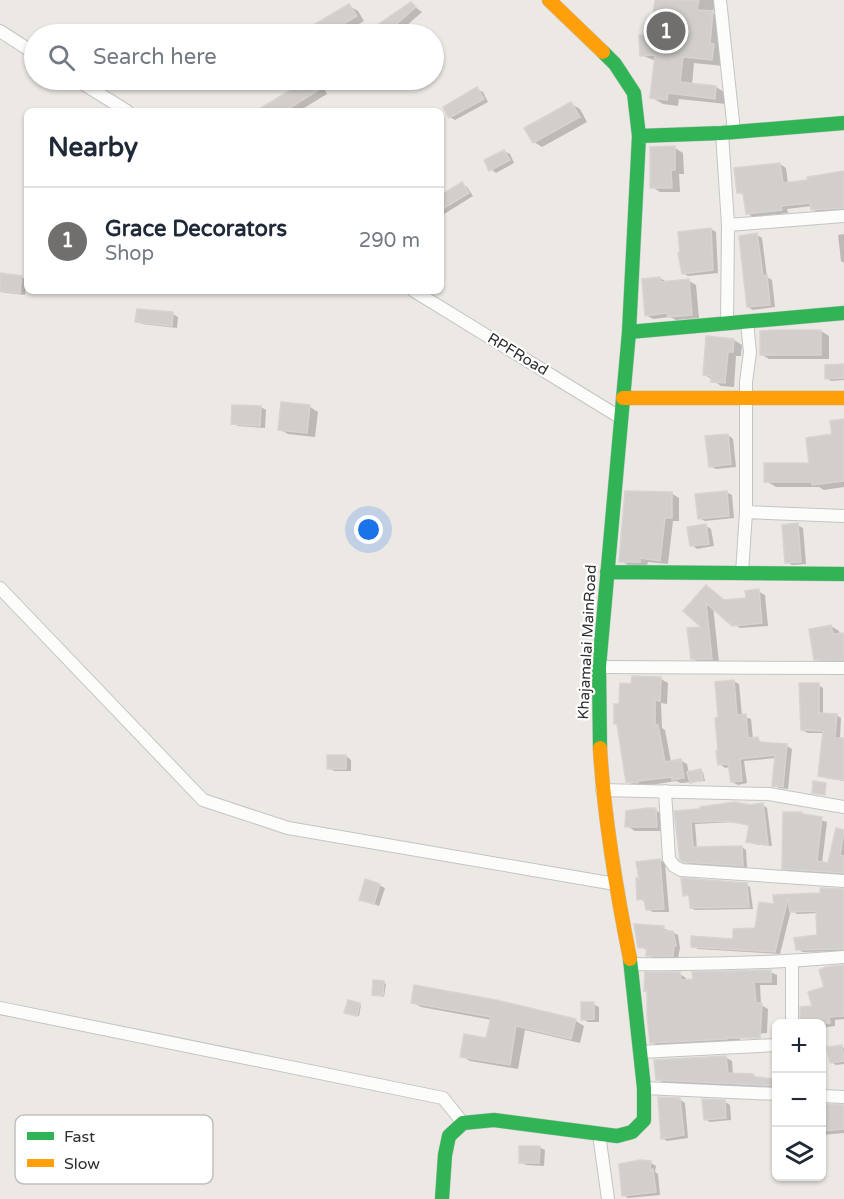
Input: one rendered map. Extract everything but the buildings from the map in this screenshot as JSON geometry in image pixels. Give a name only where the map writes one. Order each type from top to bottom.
[{"type":"main road","name":"Khajamalai MainRoad","points":[[463,1123],[494,1120],[617,1136],[632,1132],[644,1120],[644,1088],[631,964],[615,884],[602,790],[599,732],[599,667],[629,332],[639,136],[634,93],[615,64],[549,0]]},
{"type":"main road","points":[[639,136],[844,123]]},
{"type":"main road","points":[[629,332],[844,313]]},
{"type":"main road","points":[[623,398],[844,398]]},
{"type":"main road","points":[[607,572],[844,574]]},
{"type":"main road","points":[[442,1199],[445,1155],[449,1136],[463,1123]]},
{"type":"street","points":[[720,0],[728,132],[727,324]]},
{"type":"street","points":[[0,31],[24,47]]},
{"type":"street","points":[[93,90],[122,108]]},
{"type":"street","points":[[728,225],[844,216]]},
{"type":"street","name":"RPFRoad","points":[[419,294],[621,418]]},
{"type":"street","points":[[742,573],[746,512],[746,382],[750,352],[747,322]]},
{"type":"street","points":[[746,512],[844,516]]},
{"type":"street","points":[[0,588],[203,800],[288,828],[615,884]]},
{"type":"street","points":[[599,667],[844,668]]},
{"type":"street","points":[[602,790],[770,794],[844,807]]},
{"type":"street","points":[[665,791],[669,859],[681,870],[844,880]]},
{"type":"street","points":[[631,964],[702,965],[844,957]]},
{"type":"street","points":[[792,961],[792,1019]]},
{"type":"street","points":[[0,1008],[443,1098],[463,1123]]},
{"type":"street","points":[[640,1052],[772,1045]]},
{"type":"street","points":[[644,1088],[772,1094]]},
{"type":"street","points":[[826,1096],[844,1097]]},
{"type":"street","points":[[599,1134],[608,1199]]},
{"type":"traffic: fast","points":[[600,748],[599,667],[629,332],[639,136],[634,93],[615,64],[603,52]]},
{"type":"traffic: fast","points":[[639,136],[722,133],[844,123]]},
{"type":"traffic: fast","points":[[629,332],[844,313]]},
{"type":"traffic: fast","points":[[607,572],[844,574]]},
{"type":"traffic: fast","points":[[442,1199],[445,1155],[449,1136],[463,1123],[494,1120],[617,1136],[632,1132],[644,1120],[644,1088],[630,959]]},
{"type":"traffic: slow","points":[[549,0],[603,52]]},
{"type":"traffic: slow","points":[[623,398],[844,398]]},
{"type":"traffic: slow","points":[[600,748],[611,854],[630,959]]},
{"type":"place","name":"Grace Decorators","points":[[666,31]]}]
